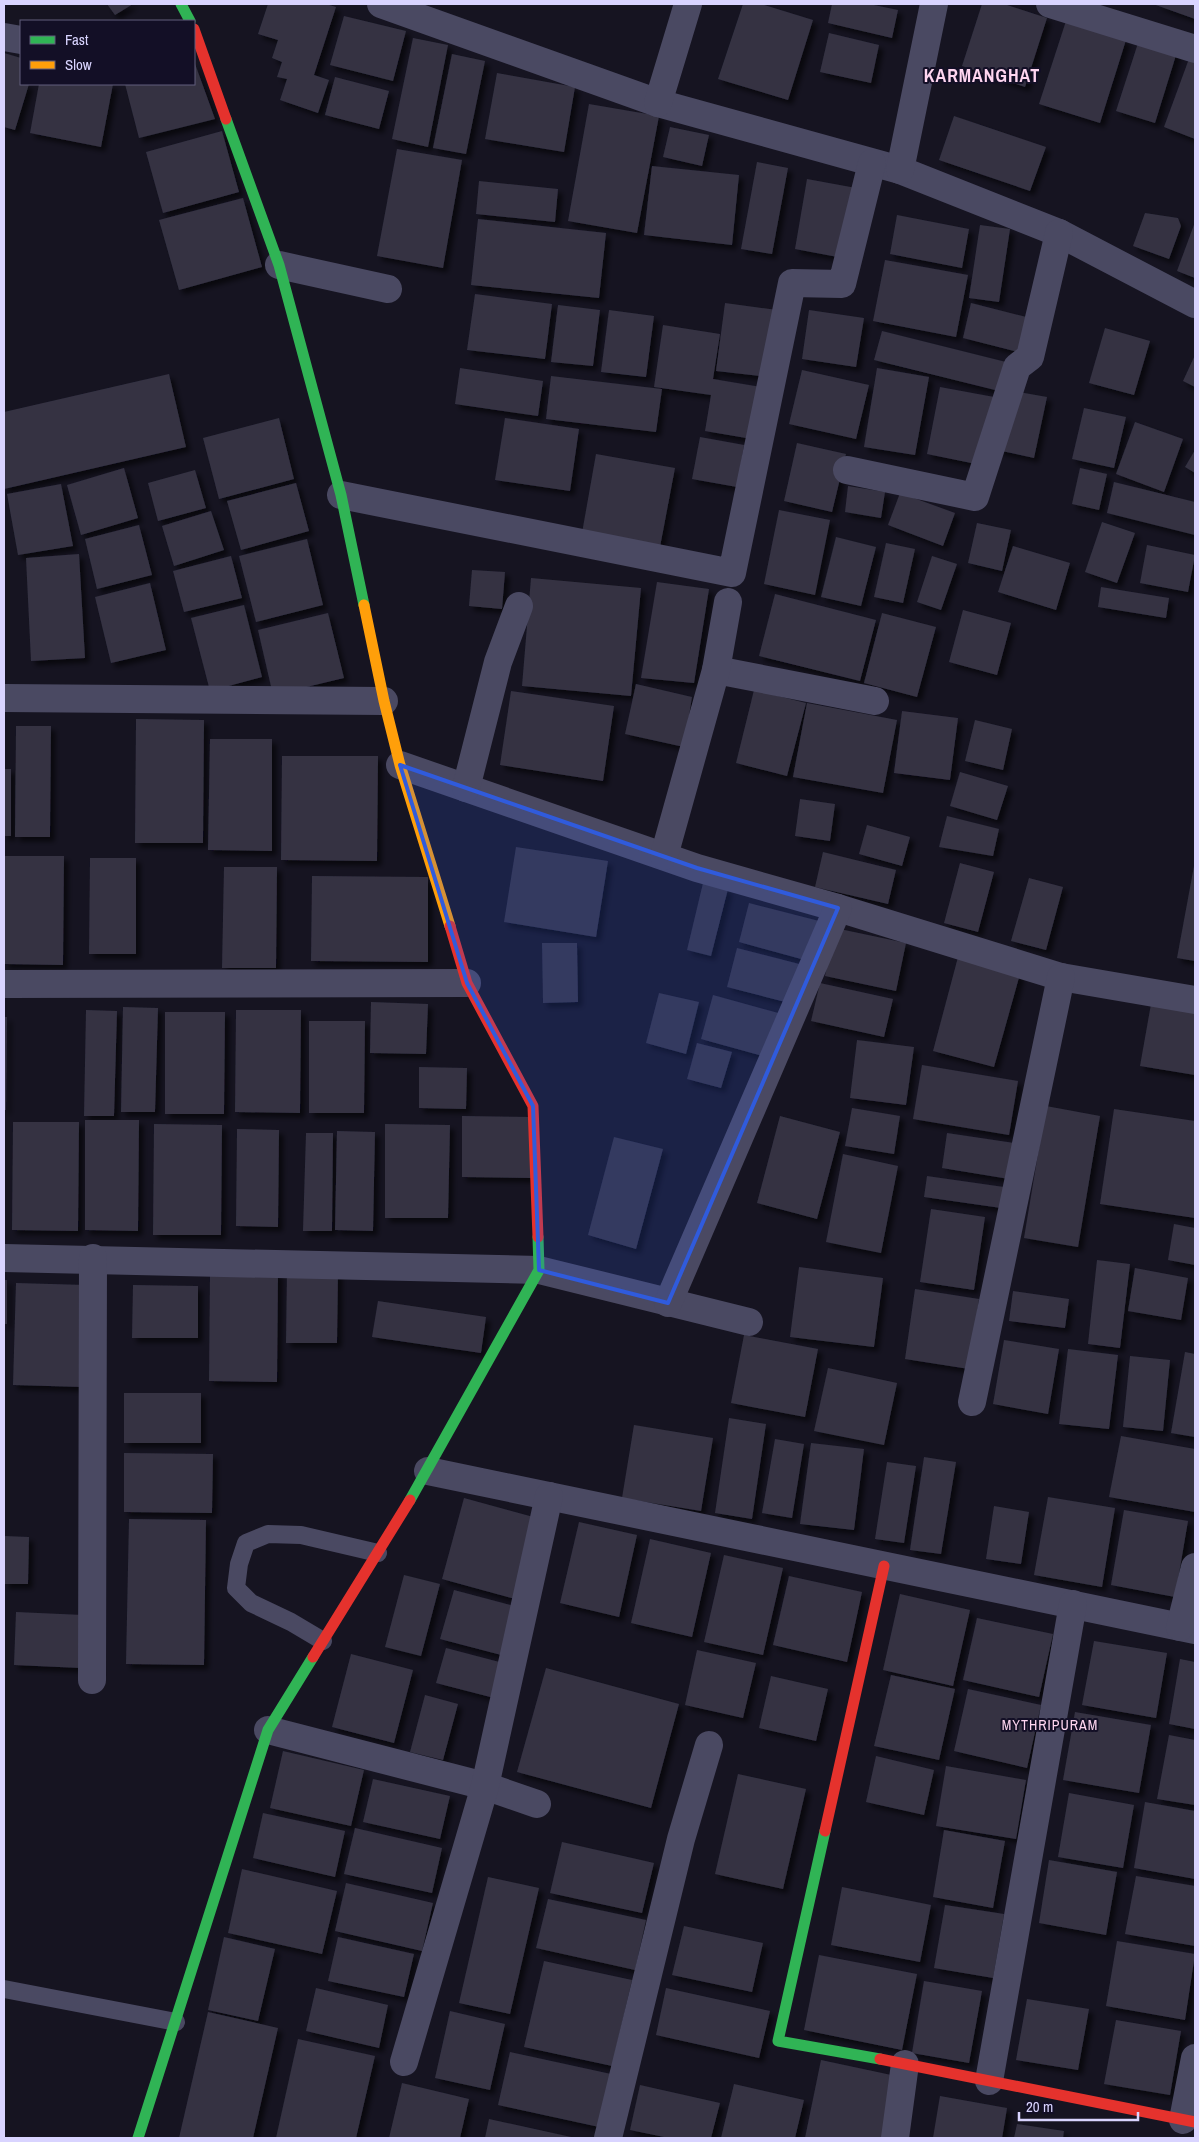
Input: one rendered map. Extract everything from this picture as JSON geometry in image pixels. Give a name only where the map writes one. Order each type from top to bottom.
[{"type":"main road","points":[[181,4],[189,20]]},
{"type":"main road","points":[[138,2138],[268,1730],[428,1471],[540,1270],[532,1106],[468,983],[400,765],[384,700],[341,495],[279,265],[195,32]]},
{"type":"main road","points":[[884,1566],[778,2041],[905,2064],[1189,2121]]},
{"type":"street","points":[[381,4],[658,103],[900,170],[1059,233],[1195,304]]},
{"type":"street","points":[[658,103],[688,4]]},
{"type":"street","points":[[900,170],[934,4]]},
{"type":"street","points":[[1050,4],[1195,49]]},
{"type":"street","points":[[4,37],[20,40]]},
{"type":"street","points":[[341,495],[732,573],[792,283],[842,284],[872,163]]},
{"type":"street","points":[[847,470],[976,496],[1016,367],[1030,357],[1059,233]]},
{"type":"street","points":[[279,265],[388,289]]},
{"type":"street","points":[[664,856],[716,670],[728,602]]},
{"type":"street","points":[[466,788],[498,662],[519,606]]},
{"type":"street","points":[[716,670],[875,701]]},
{"type":"street","points":[[4,698],[384,700]]},
{"type":"street","points":[[400,765],[697,868],[838,908],[1061,978],[1195,1000]]},
{"type":"street","points":[[668,1302],[838,908]]},
{"type":"street","points":[[972,1402],[1061,978]]},
{"type":"street","points":[[4,984],[468,983]]},
{"type":"street","points":[[4,1258],[93,1258],[540,1270],[749,1322]]},
{"type":"street","points":[[92,1680],[93,1258]]},
{"type":"street","points":[[428,1471],[1188,1628],[1195,1567]]},
{"type":"street","points":[[404,2062],[484,1786],[549,1496]]},
{"type":"street","points":[[989,2081],[1073,1604]]},
{"type":"street","points":[[268,1730],[484,1786],[537,1804]]},
{"type":"street","points":[[608,2138],[681,1839],[709,1745]]},
{"type":"street","points":[[1189,2121],[1195,2058]]},
{"type":"street","points":[[895,2138],[905,2064]]},
{"type":"lane","points":[[323,1641],[251,1603],[236,1588],[239,1564],[246,1543],[268,1534],[301,1535],[378,1552]]},
{"type":"lane","points":[[4,1989],[176,2022]]},
{"type":"highlighted area","points":[[400,765],[697,868],[838,908],[668,1303],[539,1270],[533,1106],[467,983]]},
{"type":"building","points":[[107,4],[133,4],[115,15]]},
{"type":"building","points":[[268,4],[326,4],[336,7],[314,75],[329,80],[318,113],[280,100],[287,79],[277,77],[282,62],[272,58],[278,40],[258,34]]},
{"type":"building","points":[[743,4],[761,4],[813,20],[788,100],[718,79]]},
{"type":"building","points":[[832,4],[869,4],[898,10],[892,38],[828,23]]},
{"type":"building","points":[[982,4],[1004,4],[1047,18],[1025,87],[962,66]]},
{"type":"building","points":[[1153,4],[1195,4],[1195,19]]},
{"type":"building","points":[[344,16],[406,31],[393,81],[330,65]]},
{"type":"building","points":[[1066,21],[1126,40],[1100,123],[1039,104]]},
{"type":"building","points":[[829,33],[879,45],[871,83],[820,72]]},
{"type":"building","points":[[413,38],[448,45],[428,147],[392,139]]},
{"type":"building","points":[[1139,40],[1177,52],[1155,123],[1116,111]]},
{"type":"building","points":[[4,53],[20,58],[20,85],[29,85],[15,130],[4,127]]},
{"type":"building","points":[[452,54],[485,61],[466,154],[433,148]]},
{"type":"building","points":[[1190,56],[1195,58],[1195,139],[1164,127]]},
{"type":"building","points":[[195,64],[215,119],[139,138],[125,85],[195,85]]},
{"type":"building","points":[[497,73],[575,87],[564,152],[485,139]]},
{"type":"building","points":[[335,77],[389,91],[379,129],[325,115]]},
{"type":"building","points":[[39,85],[113,85],[101,147],[30,133]]},
{"type":"building","points":[[589,104],[659,116],[637,233],[568,221]]},
{"type":"building","points":[[954,116],[1046,147],[1030,191],[939,160]]},
{"type":"building","points":[[670,127],[709,135],[702,166],[663,157]]},
{"type":"building","points":[[222,131],[239,192],[163,213],[146,152]]},
{"type":"building","points":[[397,149],[462,160],[443,268],[377,256]]},
{"type":"building","points":[[757,162],[788,168],[772,254],[741,249]]},
{"type":"building","points":[[652,166],[739,175],[732,245],[644,235]]},
{"type":"building","points":[[807,179],[856,188],[843,258],[795,249]]},
{"type":"building","points":[[479,181],[558,189],[555,222],[476,214]]},
{"type":"building","points":[[243,198],[262,267],[179,290],[159,220]]},
{"type":"building","points":[[1145,213],[1178,218],[1181,226],[1169,259],[1133,246]]},
{"type":"building","points":[[897,215],[969,229],[962,268],[890,254]]},
{"type":"building","points":[[478,219],[606,233],[599,298],[471,285]]},
{"type":"building","points":[[1195,222],[1195,278],[1177,271]]},
{"type":"building","points":[[980,225],[1010,229],[999,302],[969,298]]},
{"type":"building","points":[[885,260],[968,275],[956,337],[873,321]]},
{"type":"building","points":[[475,294],[552,304],[545,359],[467,350]]},
{"type":"building","points":[[725,303],[777,310],[769,377],[716,371]]},
{"type":"building","points":[[971,303],[1034,319],[1026,354],[963,338]]},
{"type":"building","points":[[558,305],[600,310],[593,366],[551,362]]},
{"type":"building","points":[[609,310],[654,316],[646,377],[601,372]]},
{"type":"building","points":[[809,310],[864,318],[856,367],[802,359]]},
{"type":"building","points":[[663,325],[720,334],[713,379],[761,387],[752,439],[705,431],[711,395],[654,387]]},
{"type":"building","points":[[1105,328],[1150,341],[1134,395],[1089,383]]},
{"type":"building","points":[[882,331],[1010,363],[1003,392],[874,360]]},
{"type":"building","points":[[1195,355],[1195,387],[1183,381]]},
{"type":"building","points":[[460,368],[543,381],[538,416],[455,404]]},
{"type":"building","points":[[877,368],[929,377],[915,455],[864,447]]},
{"type":"building","points":[[802,370],[869,385],[856,439],[789,424]]},
{"type":"building","points":[[169,374],[186,447],[4,489],[4,412]]},
{"type":"building","points":[[551,376],[662,389],[656,432],[546,419]]},
{"type":"building","points":[[940,387],[994,397],[981,465],[927,454]]},
{"type":"building","points":[[1013,391],[1047,397],[1034,458],[997,450]]},
{"type":"building","points":[[1084,408],[1126,417],[1114,468],[1072,459]]},
{"type":"building","points":[[279,418],[294,479],[219,499],[203,438]]},
{"type":"building","points":[[505,418],[579,429],[570,491],[495,480]]},
{"type":"building","points":[[1135,422],[1183,439],[1164,492],[1116,474]]},
{"type":"building","points":[[700,437],[744,445],[737,487],[692,479]]},
{"type":"building","points":[[797,443],[846,454],[832,512],[784,501]]},
{"type":"building","points":[[1195,450],[1195,473],[1185,467]]},
{"type":"building","points":[[596,454],[675,468],[660,547],[582,533]]},
{"type":"building","points":[[124,468],[138,518],[81,535],[67,485]]},
{"type":"building","points":[[1080,468],[1107,474],[1099,510],[1072,504]]},
{"type":"building","points":[[195,470],[206,508],[158,521],[148,483]]},
{"type":"building","points":[[1114,482],[1195,502],[1195,535],[1107,513]]},
{"type":"building","points":[[296,483],[309,531],[241,550],[227,501]]},
{"type":"building","points":[[61,484],[73,546],[18,555],[7,494]]},
{"type":"building","points":[[848,486],[885,492],[881,518],[845,512]]},
{"type":"building","points":[[900,493],[955,513],[943,546],[888,525]]},
{"type":"building","points":[[779,510],[830,520],[815,595],[764,584]]},
{"type":"building","points":[[211,511],[224,550],[174,566],[162,526]]},
{"type":"building","points":[[1102,522],[1135,533],[1117,583],[1085,572]]},
{"type":"building","points":[[977,523],[1011,530],[1002,571],[968,563]]},
{"type":"building","points":[[139,525],[152,575],[97,589],[85,539]]},
{"type":"building","points":[[836,537],[876,547],[861,606],[821,597]]},
{"type":"building","points":[[307,539],[323,605],[256,622],[239,556]]},
{"type":"building","points":[[886,543],[915,549],[903,603],[874,597]]},
{"type":"building","points":[[1147,545],[1195,555],[1188,592],[1140,583]]},
{"type":"building","points":[[1013,546],[1070,563],[1056,610],[998,592]]},
{"type":"building","points":[[79,554],[85,658],[31,661],[26,558]]},
{"type":"building","points":[[231,556],[242,598],[184,612],[173,571]]},
{"type":"building","points":[[932,556],[957,564],[941,610],[917,602]]},
{"type":"building","points":[[472,570],[505,572],[502,609],[469,606]]},
{"type":"building","points":[[531,578],[641,588],[631,696],[522,686]]},
{"type":"building","points":[[657,582],[709,589],[694,683],[641,678]]},
{"type":"building","points":[[150,583],[166,650],[111,663],[95,597]]},
{"type":"building","points":[[1101,587],[1169,598],[1166,618],[1098,607]]},
{"type":"building","points":[[775,594],[876,620],[860,681],[759,656]]},
{"type":"building","points":[[244,605],[262,677],[210,691],[191,618]]},
{"type":"building","points":[[963,610],[1011,623],[997,675],[949,662]]},
{"type":"building","points":[[328,613],[344,678],[273,695],[258,630]]},
{"type":"building","points":[[882,613],[936,627],[917,697],[864,683]]},
{"type":"building","points":[[636,684],[692,697],[684,747],[625,734]]},
{"type":"building","points":[[754,690],[806,703],[787,776],[736,763]]},
{"type":"building","points":[[511,691],[614,706],[603,781],[500,765]]},
{"type":"building","points":[[807,703],[897,720],[883,793],[793,777]]},
{"type":"building","points":[[902,711],[958,718],[950,780],[894,773]]},
{"type":"building","points":[[136,719],[204,720],[203,843],[135,843]]},
{"type":"building","points":[[975,720],[1012,729],[1003,770],[965,761]]},
{"type":"building","points":[[16,726],[51,726],[50,837],[15,837]]},
{"type":"building","points":[[210,739],[272,739],[272,851],[208,850]]},
{"type":"building","points":[[282,756],[378,756],[377,861],[281,860]]},
{"type":"building","points":[[4,769],[11,769],[11,836],[4,836]]},
{"type":"building","points":[[960,772],[1008,786],[997,820],[950,806]]},
{"type":"building","points":[[800,799],[835,804],[830,841],[795,836]]},
{"type":"building","points":[[947,816],[999,829],[993,856],[939,847]]},
{"type":"building","points":[[867,825],[910,837],[902,866],[859,854]]},
{"type":"building","points":[[516,847],[608,861],[596,937],[504,922]]},
{"type":"building","points":[[823,852],[896,870],[888,904],[815,887]]},
{"type":"building","points":[[4,856],[64,856],[63,965],[4,964]]},
{"type":"building","points":[[90,858],[136,858],[136,954],[89,954]]},
{"type":"building","points":[[960,863],[994,872],[978,932],[944,923]]},
{"type":"building","points":[[1195,866],[1195,961],[1177,958]]},
{"type":"building","points":[[224,867],[277,867],[276,968],[222,968]]},
{"type":"building","points":[[312,876],[428,877],[428,962],[311,961]]},
{"type":"building","points":[[1029,878],[1063,887],[1046,950],[1011,941]]},
{"type":"building","points":[[703,883],[728,889],[711,956],[687,950]]},
{"type":"building","points":[[749,903],[823,922],[812,962],[739,942]]},
{"type":"building","points":[[835,928],[906,943],[896,991],[825,976]]},
{"type":"building","points":[[542,943],[577,943],[578,1002],[543,1003]]},
{"type":"building","points":[[737,948],[803,965],[793,1004],[727,987]]},
{"type":"building","points":[[958,957],[1020,974],[994,1067],[933,1051]]},
{"type":"building","points":[[820,983],[893,999],[884,1037],[811,1021]]},
{"type":"building","points":[[659,993],[699,1002],[686,1054],[646,1043]]},
{"type":"building","points":[[713,995],[782,1014],[770,1058],[701,1039]]},
{"type":"building","points":[[371,1002],[428,1004],[426,1054],[370,1053]]},
{"type":"building","points":[[1151,1004],[1195,1012],[1195,1075],[1140,1066]]},
{"type":"building","points":[[123,1007],[158,1008],[155,1112],[121,1112]]},
{"type":"building","points":[[86,1010],[117,1011],[114,1116],[84,1116]]},
{"type":"building","points":[[236,1010],[301,1010],[300,1113],[235,1112]]},
{"type":"building","points":[[165,1012],[225,1012],[224,1114],[165,1114]]},
{"type":"building","points":[[4,1017],[7,1017],[6,1110],[4,1110]]},
{"type":"building","points":[[309,1021],[365,1021],[364,1113],[309,1113]]},
{"type":"building","points":[[857,1040],[914,1047],[906,1105],[850,1098]]},
{"type":"building","points":[[697,1043],[732,1052],[721,1088],[687,1079]]},
{"type":"building","points":[[922,1065],[1018,1081],[1009,1135],[913,1119]]},
{"type":"building","points":[[419,1067],[467,1068],[466,1109],[419,1108]]},
{"type":"building","points":[[1046,1106],[1100,1116],[1078,1247],[1024,1238]]},
{"type":"building","points":[[852,1108],[900,1116],[894,1154],[845,1146]]},
{"type":"building","points":[[1114,1109],[1195,1121],[1195,1218],[1100,1204]]},
{"type":"building","points":[[462,1116],[532,1117],[532,1178],[462,1177]]},
{"type":"building","points":[[780,1116],[840,1132],[817,1219],[757,1203]]},
{"type":"building","points":[[85,1120],[139,1120],[138,1231],[85,1230]]},
{"type":"building","points":[[13,1122],[79,1122],[78,1231],[12,1230]]},
{"type":"building","points":[[154,1124],[222,1125],[221,1235],[153,1235]]},
{"type":"building","points":[[385,1124],[450,1125],[448,1218],[385,1218]]},
{"type":"building","points":[[237,1129],[279,1130],[278,1227],[236,1226]]},
{"type":"building","points":[[337,1131],[375,1132],[373,1231],[335,1230]]},
{"type":"building","points":[[306,1133],[333,1133],[332,1231],[303,1231]]},
{"type":"building","points":[[947,1133],[1014,1143],[1009,1179],[942,1168]]},
{"type":"building","points":[[614,1137],[663,1149],[636,1249],[588,1235]]},
{"type":"building","points":[[843,1154],[898,1166],[881,1253],[826,1242]]},
{"type":"building","points":[[927,1176],[1004,1187],[1001,1208],[924,1197]]},
{"type":"building","points":[[931,1209],[985,1217],[974,1290],[920,1282]]},
{"type":"building","points":[[1174,1224],[1195,1228],[1195,1265],[1168,1260]]},
{"type":"building","points":[[1097,1260],[1130,1264],[1120,1348],[1088,1344]]},
{"type":"building","points":[[799,1267],[883,1278],[874,1347],[790,1337]]},
{"type":"building","points":[[1135,1268],[1188,1278],[1181,1320],[1128,1311]]},
{"type":"building","points":[[210,1272],[278,1272],[277,1382],[209,1381]]},
{"type":"building","points":[[287,1272],[338,1272],[337,1343],[286,1343]]},
{"type":"building","points":[[4,1280],[7,1280],[7,1324],[4,1324]]},
{"type":"building","points":[[16,1283],[86,1285],[83,1387],[13,1385]]},
{"type":"building","points":[[133,1285],[198,1286],[198,1338],[132,1338]]},
{"type":"building","points":[[915,1289],[979,1299],[969,1369],[905,1359]]},
{"type":"building","points":[[1013,1291],[1069,1299],[1065,1328],[1009,1321]]},
{"type":"building","points":[[378,1301],[486,1317],[481,1353],[372,1337]]},
{"type":"building","points":[[744,1335],[818,1349],[805,1417],[731,1403]]},
{"type":"building","points":[[1004,1340],[1059,1349],[1048,1414],[993,1404]]},
{"type":"building","points":[[1068,1349],[1118,1355],[1109,1429],[1059,1424]]},
{"type":"building","points":[[1185,1352],[1195,1354],[1195,1437],[1171,1433]]},
{"type":"building","points":[[1130,1356],[1170,1360],[1163,1431],[1123,1427]]},
{"type":"building","points":[[828,1368],[897,1383],[884,1445],[814,1431]]},
{"type":"building","points":[[124,1393],[201,1393],[201,1443],[124,1443]]},
{"type":"building","points":[[729,1418],[766,1424],[752,1519],[715,1513]]},
{"type":"building","points":[[634,1425],[713,1438],[701,1511],[622,1498]]},
{"type":"building","points":[[1121,1436],[1195,1449],[1195,1512],[1109,1497]]},
{"type":"building","points":[[775,1439],[804,1444],[792,1518],[762,1513]]},
{"type":"building","points":[[811,1443],[864,1449],[854,1530],[800,1524]]},
{"type":"building","points":[[124,1453],[213,1454],[212,1513],[124,1512]]},
{"type":"building","points":[[924,1457],[956,1462],[941,1554],[910,1550]]},
{"type":"building","points":[[887,1462],[916,1466],[904,1543],[875,1539]]},
{"type":"building","points":[[1048,1497],[1115,1508],[1102,1587],[1034,1575]]},
{"type":"building","points":[[464,1498],[537,1518],[515,1599],[442,1579]]},
{"type":"building","points":[[994,1506],[1029,1512],[1021,1564],[986,1559]]},
{"type":"building","points":[[1124,1510],[1188,1521],[1175,1597],[1111,1585]]},
{"type":"building","points":[[129,1519],[206,1520],[204,1665],[126,1664]]},
{"type":"building","points":[[579,1522],[637,1535],[619,1617],[560,1603]]},
{"type":"building","points":[[4,1536],[29,1537],[28,1584],[4,1584]]},
{"type":"building","points":[[650,1539],[711,1553],[692,1637],[631,1623]]},
{"type":"building","points":[[724,1555],[783,1568],[763,1655],[704,1642]]},
{"type":"building","points":[[404,1575],[440,1584],[421,1656],[385,1647]]},
{"type":"building","points":[[789,1576],[862,1592],[847,1662],[773,1645]]},
{"type":"building","points":[[454,1590],[518,1607],[505,1656],[440,1639]]},
{"type":"building","points":[[900,1594],[970,1610],[953,1686],[883,1670]]},
{"type":"building","points":[[16,1612],[83,1615],[81,1668],[14,1665]]},
{"type":"building","points":[[977,1618],[1053,1634],[1039,1697],[963,1680]]},
{"type":"building","points":[[1094,1641],[1167,1653],[1156,1718],[1082,1705]]},
{"type":"building","points":[[446,1648],[507,1664],[498,1699],[436,1683]]},
{"type":"building","points":[[697,1650],[756,1663],[743,1718],[685,1705]]},
{"type":"building","points":[[351,1654],[413,1670],[394,1743],[332,1727]]},
{"type":"building","points":[[1180,1659],[1195,1662],[1195,1729],[1169,1724]]},
{"type":"building","points":[[546,1668],[679,1704],[651,1808],[517,1772]]},
{"type":"building","points":[[891,1675],[955,1689],[939,1760],[874,1746]]},
{"type":"building","points":[[771,1676],[828,1689],[816,1741],[759,1728]]},
{"type":"building","points":[[968,1689],[1041,1705],[1027,1768],[954,1751]]},
{"type":"building","points":[[425,1695],[458,1704],[443,1760],[410,1752]]},
{"type":"building","points":[[1075,1712],[1151,1725],[1139,1793],[1063,1780]]},
{"type":"building","points":[[1169,1735],[1195,1740],[1195,1805],[1157,1799]]},
{"type":"building","points":[[283,1751],[364,1770],[351,1826],[270,1808]]},
{"type":"building","points":[[876,1756],[934,1770],[924,1815],[866,1802]]},
{"type":"building","points":[[946,1766],[1026,1780],[1016,1839],[936,1826]]},
{"type":"building","points":[[738,1774],[806,1789],[783,1889],[715,1874]]},
{"type":"building","points":[[373,1779],[450,1796],[440,1839],[363,1822]]},
{"type":"building","points":[[1069,1793],[1134,1805],[1123,1868],[1058,1857]]},
{"type":"building","points":[[1145,1802],[1195,1811],[1195,1879],[1134,1868]]},
{"type":"building","points":[[263,1813],[345,1831],[335,1877],[253,1858]]},
{"type":"building","points":[[355,1828],[442,1848],[432,1893],[344,1874]]},
{"type":"building","points":[[944,1830],[1005,1841],[993,1908],[933,1897]]},
{"type":"building","points":[[562,1842],[654,1863],[642,1913],[550,1893]]},
{"type":"building","points":[[1049,1860],[1117,1872],[1106,1935],[1039,1923]]},
{"type":"building","points":[[242,1869],[337,1891],[322,1954],[228,1933]]},
{"type":"building","points":[[1136,1876],[1195,1886],[1195,1946],[1125,1934]]},
{"type":"building","points":[[488,1877],[539,1888],[510,2014],[459,2003]]},
{"type":"building","points":[[346,1883],[433,1903],[422,1951],[335,1931]]},
{"type":"building","points":[[842,1887],[931,1905],[920,1962],[831,1945]]},
{"type":"building","points":[[548,1899],[646,1920],[635,1970],[536,1948]]},
{"type":"building","points":[[945,1905],[1004,1914],[993,1978],[934,1968]]},
{"type":"building","points":[[684,1926],[763,1943],[752,1992],[672,1975]]},
{"type":"building","points":[[224,1937],[275,1949],[258,2021],[208,2010]]},
{"type":"building","points":[[338,1937],[414,1954],[404,1997],[328,1981]]},
{"type":"building","points":[[1117,1941],[1195,1954],[1185,2020],[1106,2006]]},
{"type":"building","points":[[819,1955],[917,1974],[902,2050],[804,2030]]},
{"type":"building","points":[[544,1961],[632,1980],[612,2066],[524,2047]]},
{"type":"building","points":[[924,1981],[982,1991],[969,2063],[912,2053]]},
{"type":"building","points":[[316,1988],[388,2005],[379,2048],[306,2031]]},
{"type":"building","points":[[666,1988],[770,2011],[759,2058],[656,2035]]},
{"type":"building","points":[[1027,1999],[1089,2009],[1078,2070],[1016,2060]]},
{"type":"building","points":[[450,2011],[505,2024],[490,2090],[435,2078]]},
{"type":"building","points":[[208,2012],[278,2028],[253,2138],[179,2138]]},
{"type":"building","points":[[1116,2020],[1181,2031],[1170,2095],[1104,2084]]},
{"type":"building","points":[[298,2039],[375,2056],[356,2138],[276,2138]]},
{"type":"building","points":[[510,2052],[611,2074],[599,2127],[498,2105]]},
{"type":"building","points":[[821,2060],[896,2076],[883,2138],[805,2138]]},
{"type":"building","points":[[402,2083],[469,2099],[460,2138],[389,2138]]},
{"type":"building","points":[[734,2084],[804,2100],[795,2138],[721,2138]]},
{"type":"building","points":[[640,2085],[720,2103],[711,2138],[669,2138],[630,2130]]},
{"type":"building","points":[[940,2096],[1007,2108],[1002,2138],[933,2138]]},
{"type":"building","points":[[489,2119],[571,2137],[571,2138],[485,2138]]},
{"type":"building","points":[[1017,2124],[1064,2131],[1063,2138],[1014,2138]]},
{"type":"traffic: fast","points":[[181,4],[189,20]]},
{"type":"traffic: fast","points":[[226,119],[279,265],[341,495],[364,605]]},
{"type":"traffic: fast","points":[[410,1500],[539,1270],[538,1237]]},
{"type":"traffic: fast","points":[[138,2138],[268,1730],[313,1657]]},
{"type":"traffic: fast","points":[[825,1831],[778,2041],[880,2059]]},
{"type":"traffic: slow","points":[[364,605],[384,701],[400,765],[450,926]]},
{"type":"traffic: jam","points":[[195,32],[226,119]]},
{"type":"traffic: jam","points":[[450,926],[467,983],[533,1106],[538,1237]]},
{"type":"traffic: jam","points":[[313,1657],[410,1500]]},
{"type":"traffic: jam","points":[[825,1831],[884,1566]]},
{"type":"traffic: jam","points":[[880,2059],[1195,2122]]},
{"type":"district","name":"KARMANGHAT","points":[[982,75]]},
{"type":"district","name":"MYTHRIPURAM","points":[[1050,1725]]}]
